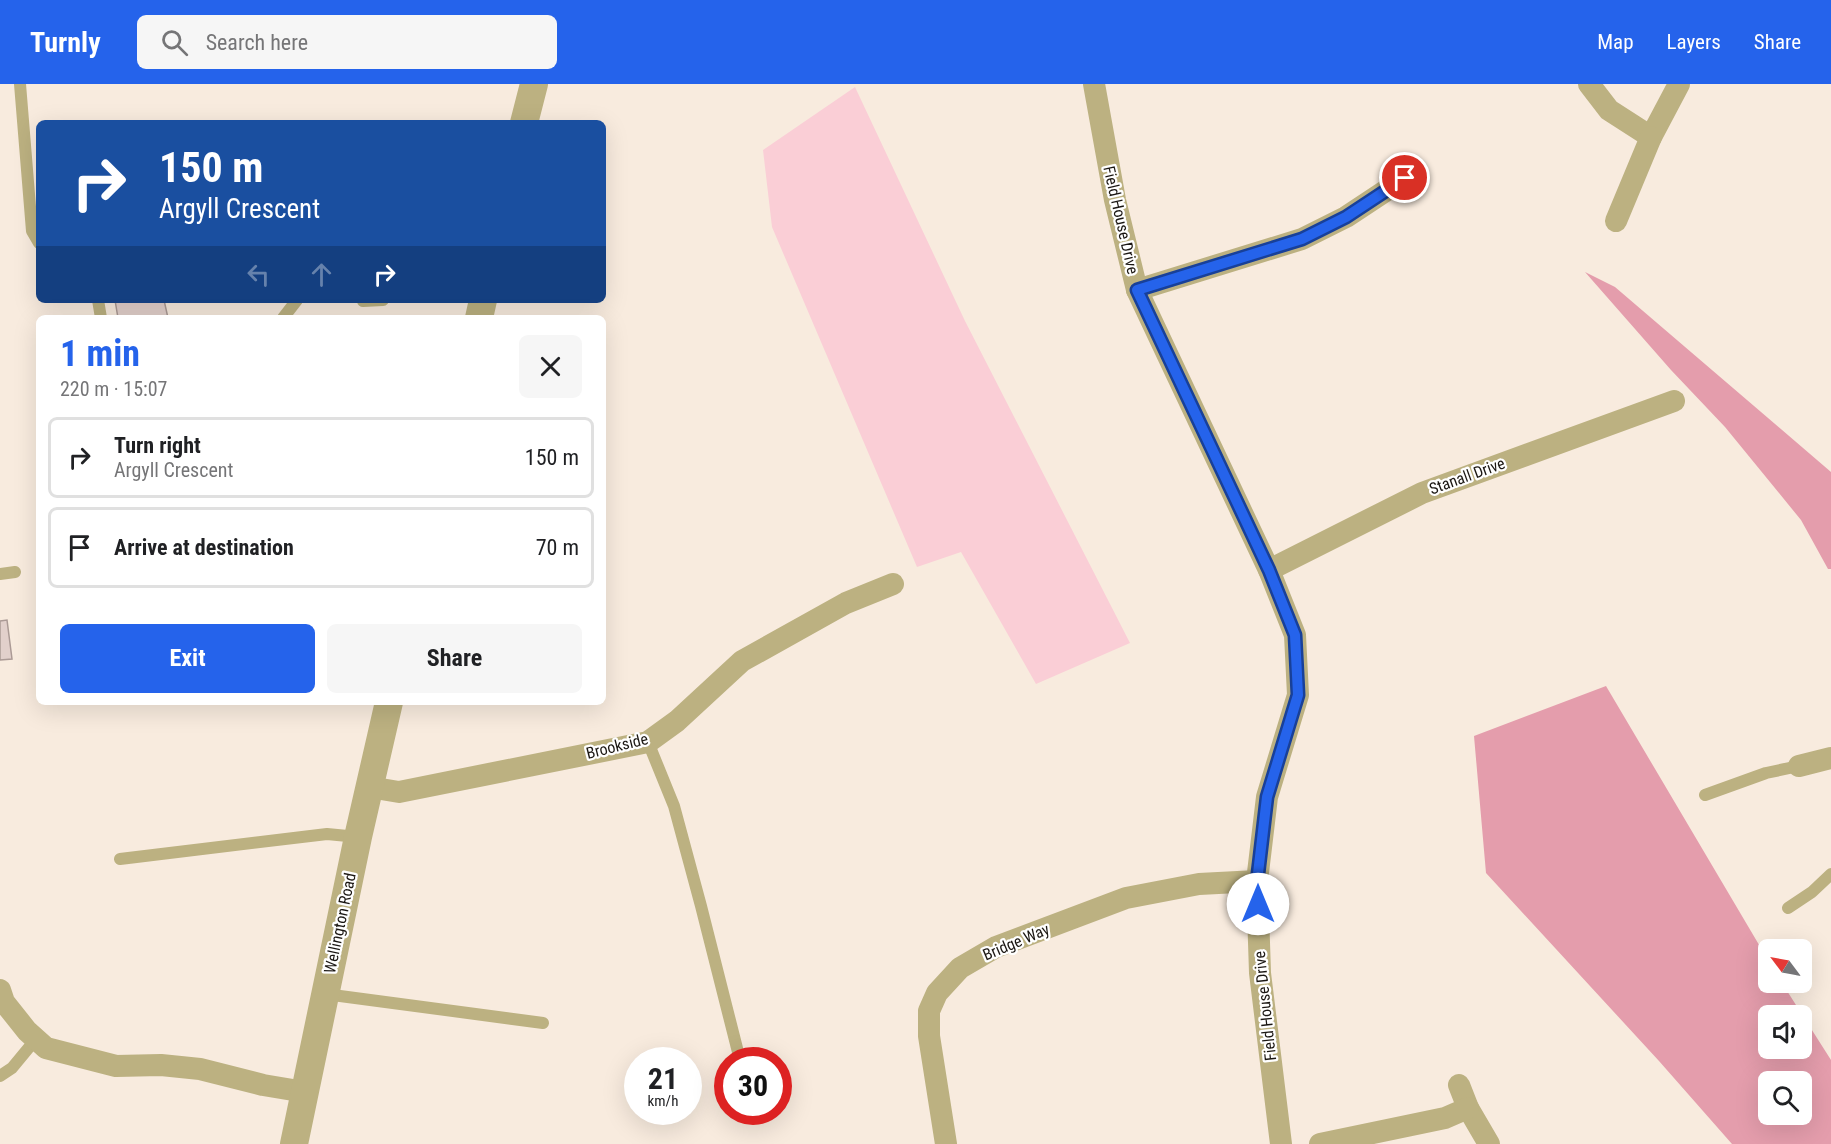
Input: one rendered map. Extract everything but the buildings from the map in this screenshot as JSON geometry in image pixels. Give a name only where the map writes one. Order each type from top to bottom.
[{"type":"street","points":[[526,120],[534,84]]},
{"type":"street","name":"Field House Drive","points":[[1094,84],[1115,200],[1137,290],[1269,570],[1295,635],[1298,695],[1267,797],[1257,882],[1260,973],[1281,1144]]},
{"type":"street","points":[[1589,84],[1609,110],[1651,136]]},
{"type":"street","points":[[1616,221],[1651,136],[1679,84]]},
{"type":"street","points":[[1137,290],[1302,239],[1346,217],[1405,178]]},
{"type":"street","name":"Stanall Drive","points":[[1269,570],[1422,493],[1674,401]]},
{"type":"street","name":"Brookside","points":[[369,787],[399,792],[648,741],[677,721],[742,661],[846,603],[893,584]]},
{"type":"street","name":"Wellington Road","points":[[294,1144],[358,837],[388,705]]},
{"type":"street","points":[[1799,766],[1831,758]]},
{"type":"street","name":"Bridge Way","points":[[946,1144],[929,1036],[928,1011],[937,993],[960,968],[996,947],[1126,898],[1199,884],[1257,882]]},
{"type":"street","points":[[0,990],[4,1002],[27,1031],[46,1048],[116,1066],[161,1065],[200,1069],[262,1085],[305,1092]]},
{"type":"street","points":[[1459,1085],[1468,1108],[1489,1144]]},
{"type":"street","points":[[1320,1144],[1445,1118],[1468,1108]]},
{"type":"lane","points":[[20,84],[32,231],[36,238]]},
{"type":"lane","points":[[285,315],[295,303]]},
{"type":"lane","points":[[0,573],[15,572]]},
{"type":"lane","points":[[648,741],[674,806],[702,906],[737,1047]]},
{"type":"lane","points":[[1705,795],[1766,773],[1799,766]]},
{"type":"lane","points":[[120,859],[327,834],[358,837]]},
{"type":"lane","points":[[1788,908],[1812,892],[1831,874]]},
{"type":"lane","points":[[325,994],[543,1023]]},
{"type":"lane","points":[[0,1076],[12,1068],[36,1039]]},
{"type":"shaded area","points":[[855,87],[965,321],[1130,643],[1036,684],[961,552],[917,567],[772,227],[763,150]]},
{"type":"shaded area","points":[[1585,272],[1615,287],[1831,472],[1831,569],[1828,569],[1801,520],[1725,427],[1671,370]]},
{"type":"shaded area","points":[[1606,686],[1758,943],[1758,993],[1788,993],[1796,1005],[1758,1005],[1758,1059],[1812,1059],[1812,1030],[1831,1060],[1831,1144],[1732,1144],[1486,873],[1474,736]]},
{"type":"route","points":[[1258,904],[1257,882],[1267,797],[1298,695],[1295,635],[1269,570],[1137,290],[1302,239],[1346,217],[1405,178]]}]
